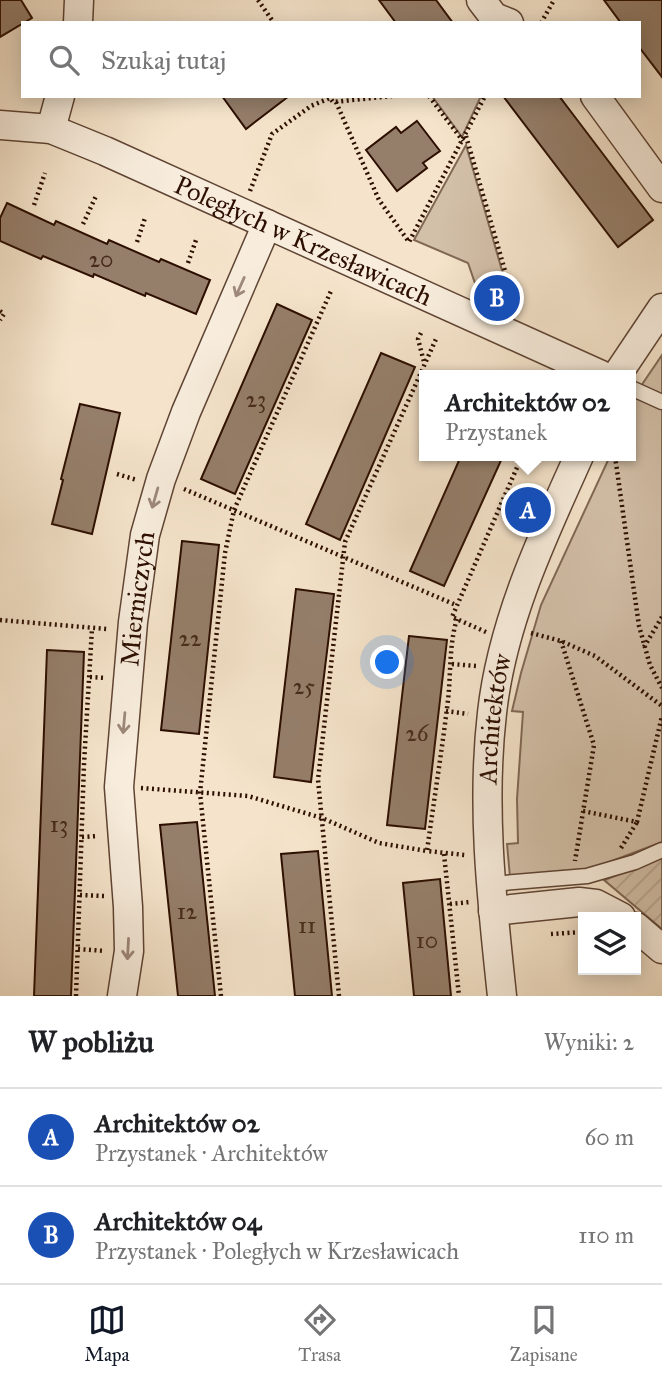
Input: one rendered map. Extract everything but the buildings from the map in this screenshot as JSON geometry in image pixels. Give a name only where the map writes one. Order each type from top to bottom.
[{"type":"street","points":[[78,21],[79,0]]},
{"type":"street","points":[[481,0],[494,17],[504,21]]},
{"type":"street","points":[[51,129],[59,98]]},
{"type":"street","points":[[596,98],[662,188]]},
{"type":"street","name":"Poległych w Krzesławicach","points":[[0,125],[51,129],[590,370]]},
{"type":"street","name":"Mierniczych","points":[[122,996],[129,951],[119,787],[133,622],[145,535],[161,479],[191,401],[267,224]]},
{"type":"street","points":[[620,370],[662,308]]},
{"type":"street","name":"Architektów","points":[[502,996],[492,897],[489,757],[502,631],[577,461]]},
{"type":"street","points":[[492,897],[596,904],[611,912]]},
{"type":"street","points":[[641,931],[662,949]]},
{"type":"lane","points":[[636,390],[662,402]]},
{"type":"lane","points":[[492,897],[587,876],[635,862],[662,850]]},
{"type":"path","points":[[258,0],[273,21]]},
{"type":"path","points":[[542,21],[554,0]]},
{"type":"path","points":[[248,195],[272,134],[327,98]]},
{"type":"path","points":[[330,98],[337,102],[374,98]]},
{"type":"path","points":[[431,98],[463,141]]},
{"type":"path","points":[[337,102],[379,200],[409,242],[484,98]]},
{"type":"path","points":[[466,135],[516,309]]},
{"type":"path","points":[[34,205],[45,173]]},
{"type":"path","points":[[83,223],[96,196]]},
{"type":"path","points":[[137,242],[145,218]]},
{"type":"path","points":[[188,263],[196,240]]},
{"type":"path","points":[[221,996],[200,793],[225,553],[234,510],[331,291]]},
{"type":"path","points":[[0,311],[4,314],[0,320]]},
{"type":"path","points":[[421,333],[418,339],[424,363]]},
{"type":"path","points":[[421,370],[436,339]]},
{"type":"path","points":[[339,996],[318,780],[345,542],[419,374]]},
{"type":"path","points":[[520,461],[452,617],[502,631],[561,641],[595,656],[662,706]]},
{"type":"path","points":[[616,461],[635,609],[643,647],[662,688]]},
{"type":"path","points":[[117,474],[140,481]]},
{"type":"path","points":[[193,493],[456,606]]},
{"type":"path","points":[[643,647],[662,617]]},
{"type":"path","points":[[427,851],[452,664],[452,634],[457,619]]},
{"type":"path","points":[[0,620],[117,630]]},
{"type":"path","points":[[76,996],[92,628]]},
{"type":"path","points":[[561,641],[594,745],[574,864]]},
{"type":"path","points":[[452,664],[488,667]]},
{"type":"path","points":[[89,677],[111,678]]},
{"type":"path","points":[[446,712],[479,715]]},
{"type":"path","points":[[623,844],[637,822],[662,716]]},
{"type":"path","points":[[119,787],[248,796],[322,818],[379,843],[443,854],[473,856]]},
{"type":"path","points":[[583,811],[637,822]]},
{"type":"path","points":[[443,854],[459,996]]},
{"type":"path","points":[[80,895],[114,897]]},
{"type":"path","points":[[450,904],[466,902]]},
{"type":"path","points":[[551,934],[578,932]]},
{"type":"path","points":[[78,949],[113,951]]},
{"type":"shaded area","points":[[433,98],[480,98],[462,137]]},
{"type":"shaded area","points":[[466,145],[503,274],[495,293],[476,286],[468,263],[414,240]]},
{"type":"shaded area","points":[[662,355],[662,842],[591,869],[510,877],[507,844],[518,843],[517,799],[523,712],[512,711],[521,673],[541,605],[608,461],[636,461],[636,398]]},
{"type":"shaded area","points":[[662,858],[662,929],[604,880]]},
{"type":"place","name":"Architektów 04","points":[[497,298]]},
{"type":"place","name":"Architektów 02","points":[[528,510]]}]
